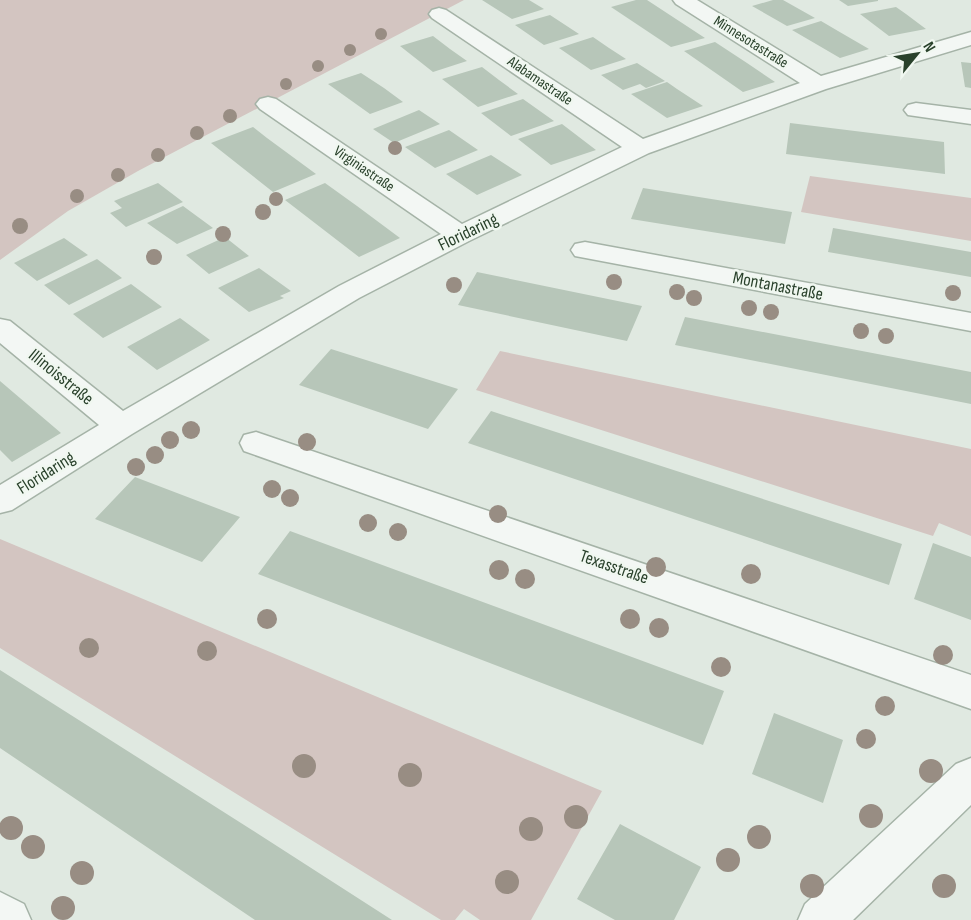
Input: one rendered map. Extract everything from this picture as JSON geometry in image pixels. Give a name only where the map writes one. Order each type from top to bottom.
[{"type":"street","name":"Minnesotastraße","points":[[683,0],[818,84]]},
{"type":"street","name":"Alabamastraße","points":[[439,14],[640,148]]},
{"type":"street","name":"Floridaring","points":[[0,501],[121,426],[350,292],[460,235],[640,148],[818,84],[971,38]]},
{"type":"street","name":"Virginiastraße","points":[[268,104],[460,235]]},
{"type":"street","points":[[916,110],[971,117]]},
{"type":"street","name":"Montanastraße","points":[[585,250],[971,322]]},
{"type":"street","name":"Illinoisstraße","points":[[0,328],[121,426]]},
{"type":"street","name":"Texasstraße","points":[[256,443],[971,692]]},
{"type":"street","points":[[821,920],[971,777]]},
{"type":"street","points":[[0,914],[8,920]]},
{"type":"shaded area","points":[[0,0],[464,0],[138,171],[68,211],[0,260]]},
{"type":"shaded area","points":[[810,176],[971,198],[971,241],[801,212]]},
{"type":"shaded area","points":[[500,351],[971,449],[971,536],[939,523],[933,536],[476,390]]},
{"type":"shaded area","points":[[0,539],[602,791],[531,920],[480,920],[464,909],[455,920],[441,920],[0,648]]},
{"type":"building","points":[[482,0],[529,0],[544,9],[512,19]]},
{"type":"building","points":[[636,0],[647,0],[705,38],[671,47],[611,7]]},
{"type":"building","points":[[773,0],[783,0],[815,18],[787,26],[752,6]]},
{"type":"building","points":[[839,0],[878,0],[878,1],[848,6]]},
{"type":"building","points":[[896,7],[926,29],[889,36],[860,14]]},
{"type":"building","points":[[550,15],[579,34],[544,45],[515,25]]},
{"type":"building","points":[[821,21],[869,49],[840,58],[792,30]]},
{"type":"building","points":[[433,36],[467,61],[433,72],[400,46]]},
{"type":"building","points":[[593,37],[626,59],[591,70],[559,48]]},
{"type":"building","points":[[715,42],[775,82],[743,92],[684,51]]},
{"type":"building","points":[[961,62],[971,63],[971,88],[965,87]]},
{"type":"building","points":[[637,63],[665,81],[646,88],[640,84],[623,90],[601,75]]},
{"type":"building","points":[[482,67],[518,94],[478,107],[442,79]]},
{"type":"building","points":[[361,73],[403,102],[370,114],[328,84]]},
{"type":"building","points":[[667,82],[703,106],[667,118],[631,94]]},
{"type":"building","points":[[523,99],[554,121],[511,136],[481,113]]},
{"type":"building","points":[[419,110],[440,124],[394,143],[373,129]]},
{"type":"building","points":[[790,123],[944,142],[945,174],[786,154]]},
{"type":"building","points":[[562,124],[596,150],[551,165],[518,139]]},
{"type":"building","points":[[253,127],[316,174],[273,192],[211,143]]},
{"type":"building","points":[[449,130],[478,150],[435,168],[405,147]]},
{"type":"building","points":[[491,155],[522,175],[477,195],[446,174]]},
{"type":"building","points":[[158,183],[183,202],[126,227],[110,213],[122,208],[114,201]]},
{"type":"building","points":[[325,183],[400,238],[359,257],[285,200]]},
{"type":"building","points":[[643,188],[792,212],[785,244],[631,219]]},
{"type":"building","points":[[183,206],[213,228],[177,244],[147,223]]},
{"type":"building","points":[[833,228],[971,252],[971,277],[828,252]]},
{"type":"building","points":[[225,237],[249,256],[209,274],[186,255]]},
{"type":"building","points":[[64,238],[88,255],[37,281],[14,263]]},
{"type":"building","points":[[97,259],[122,278],[69,305],[44,285]]},
{"type":"building","points":[[259,268],[291,291],[280,296],[284,298],[249,312],[218,288]]},
{"type":"building","points":[[477,272],[642,306],[627,341],[458,305]]},
{"type":"building","points":[[131,284],[162,307],[103,338],[73,314]]},
{"type":"building","points":[[685,317],[971,372],[971,404],[675,345]]},
{"type":"building","points":[[180,318],[210,340],[157,370],[127,347]]},
{"type":"building","points":[[331,349],[458,389],[428,429],[299,385]]},
{"type":"building","points":[[0,381],[61,433],[12,462],[0,450]]},
{"type":"building","points":[[491,411],[902,544],[889,585],[468,443]]},
{"type":"building","points":[[135,477],[240,517],[202,562],[95,519]]},
{"type":"building","points":[[290,531],[724,691],[703,745],[258,574]]},
{"type":"building","points":[[933,543],[971,557],[971,620],[914,599]]},
{"type":"building","points":[[0,670],[392,920],[255,920],[0,748]]},
{"type":"building","points":[[774,713],[843,740],[823,803],[752,774]]},
{"type":"building","points":[[620,824],[701,867],[674,920],[615,920],[577,899]]}]
